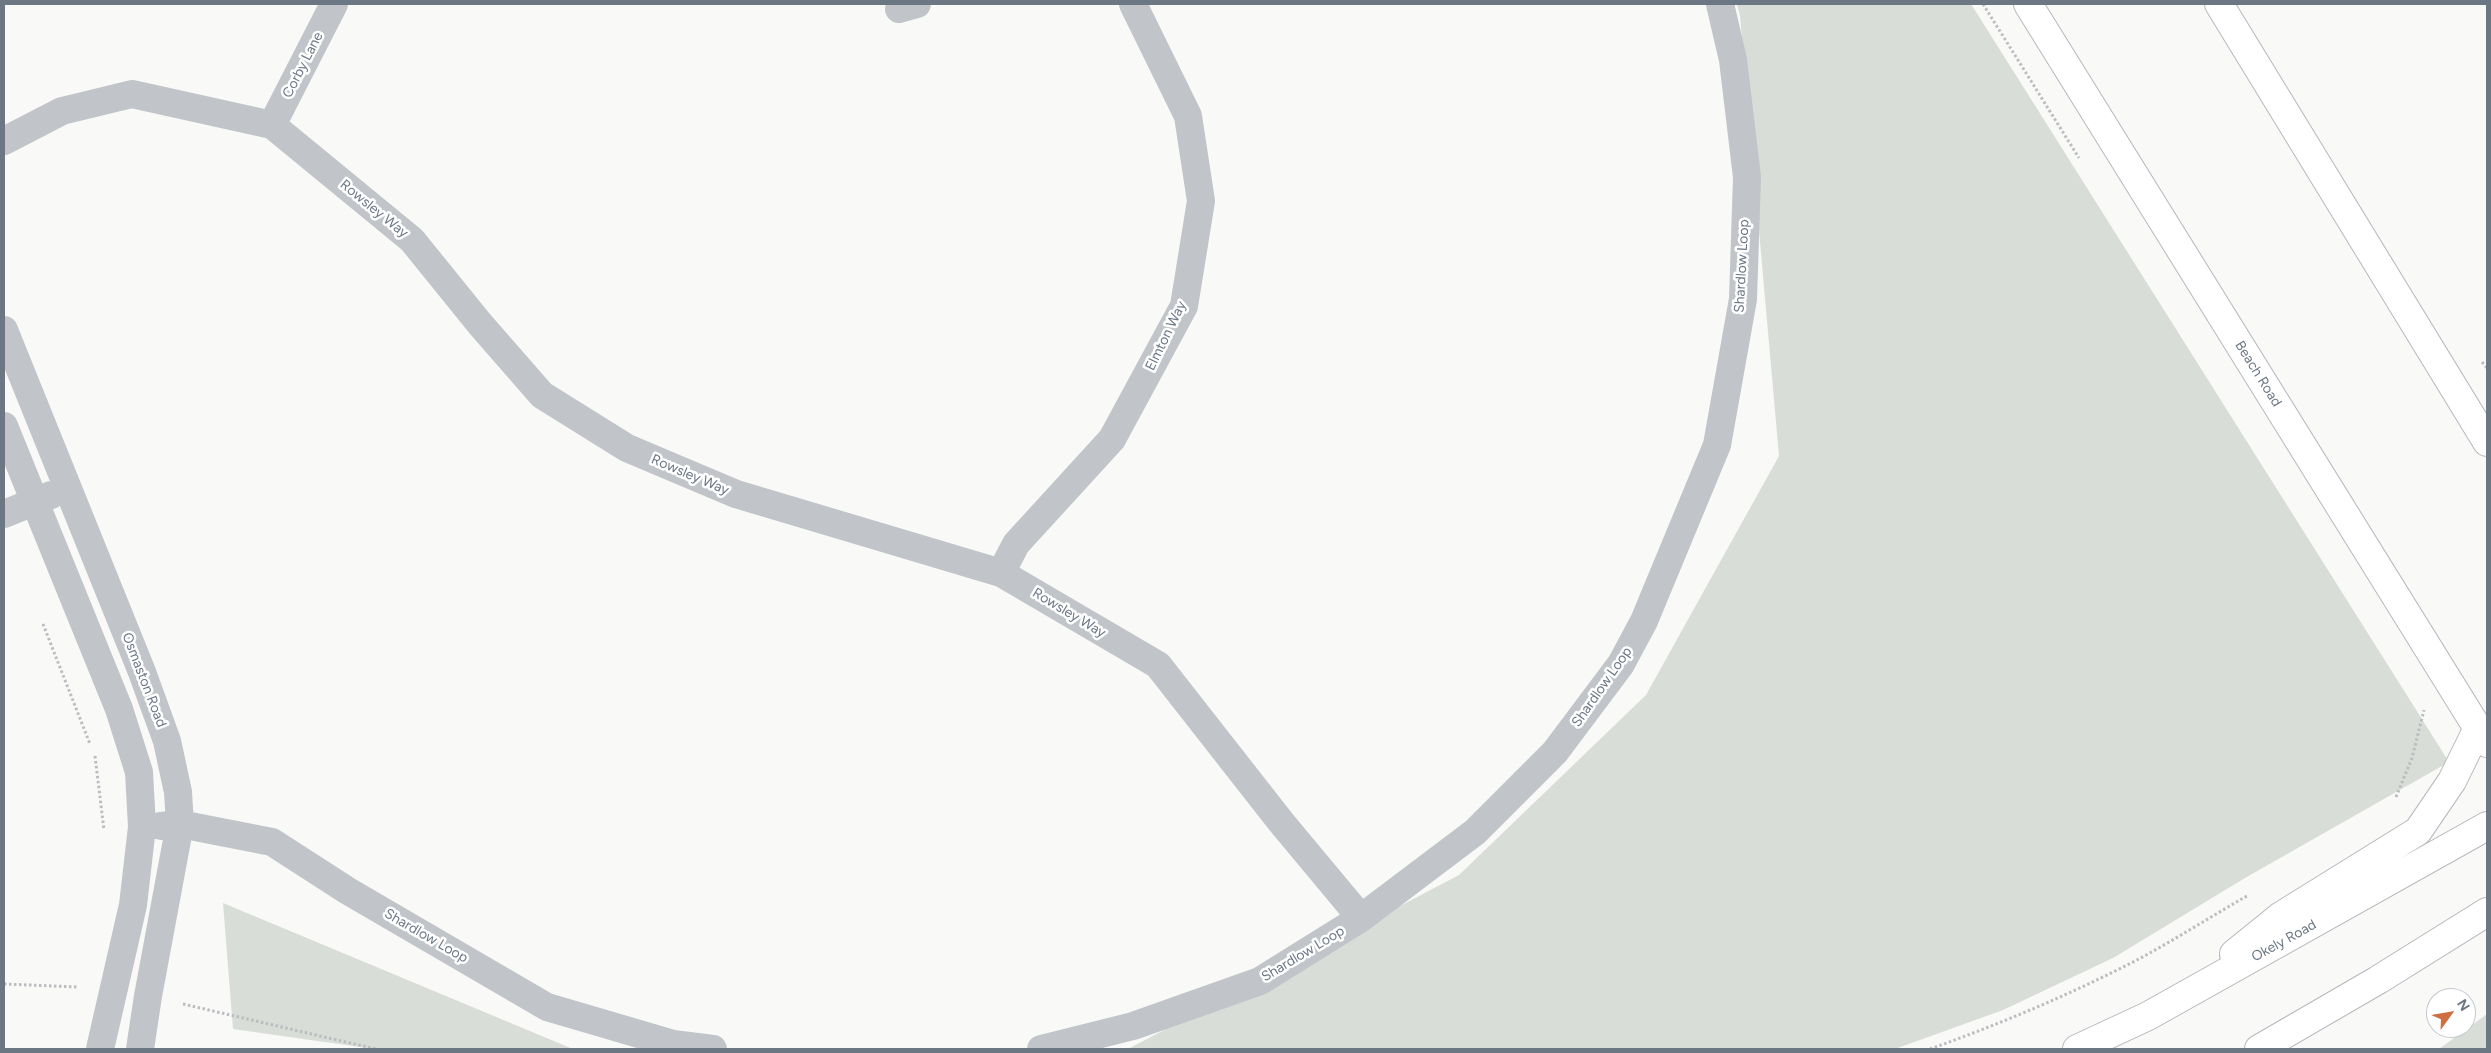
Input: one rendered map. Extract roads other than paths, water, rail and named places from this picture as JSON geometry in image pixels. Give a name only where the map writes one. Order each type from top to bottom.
[{"type":"main road","name":"Beach Road","points":[[2028,4],[2482,736]]},
{"type":"main road","points":[[2220,4],[2487,442]]},
{"type":"main road","points":[[2445,371],[2487,408]]},
{"type":"main road","points":[[2178,999],[2281,916],[2418,830],[2482,736]]},
{"type":"main road","name":"Okely Road","points":[[2077,1049],[2148,1016],[2487,826]]},
{"type":"main road","points":[[2259,1049],[2378,980],[2487,912]]},
{"type":"main road","points":[[2460,930],[2487,936]]},
{"type":"street","name":"Corby Lane","points":[[272,126],[334,4]]},
{"type":"street","name":"Elmton Way","points":[[1001,572],[1016,544],[1112,439],[1184,306],[1201,201],[1188,116],[1133,4]]},
{"type":"street","name":"Shardlow Loop","points":[[1041,1049],[1133,1026],[1260,981],[1361,918],[1475,832],[1555,752],[1621,664],[1644,621],[1717,445],[1743,299],[1747,177],[1733,60],[1720,4]]},
{"type":"street","name":"Rowsley Way","points":[[4,141],[62,111],[132,94],[272,126],[412,240],[480,324],[542,394],[626,448],[736,494],[1001,572],[1158,665],[1275,815],[1361,918]]},
{"type":"street","name":"Osmaston Road","points":[[4,330],[68,487],[167,741],[178,792],[180,824],[140,1049]]},
{"type":"street","points":[[4,426],[33,502],[119,709],[139,772],[142,827],[133,905],[100,1049]]},
{"type":"street","points":[[4,514],[68,487]]},
{"type":"street","name":"Shardlow Loop","points":[[142,827],[180,824],[272,842],[348,891],[547,1007],[673,1044],[713,1049]]}]
